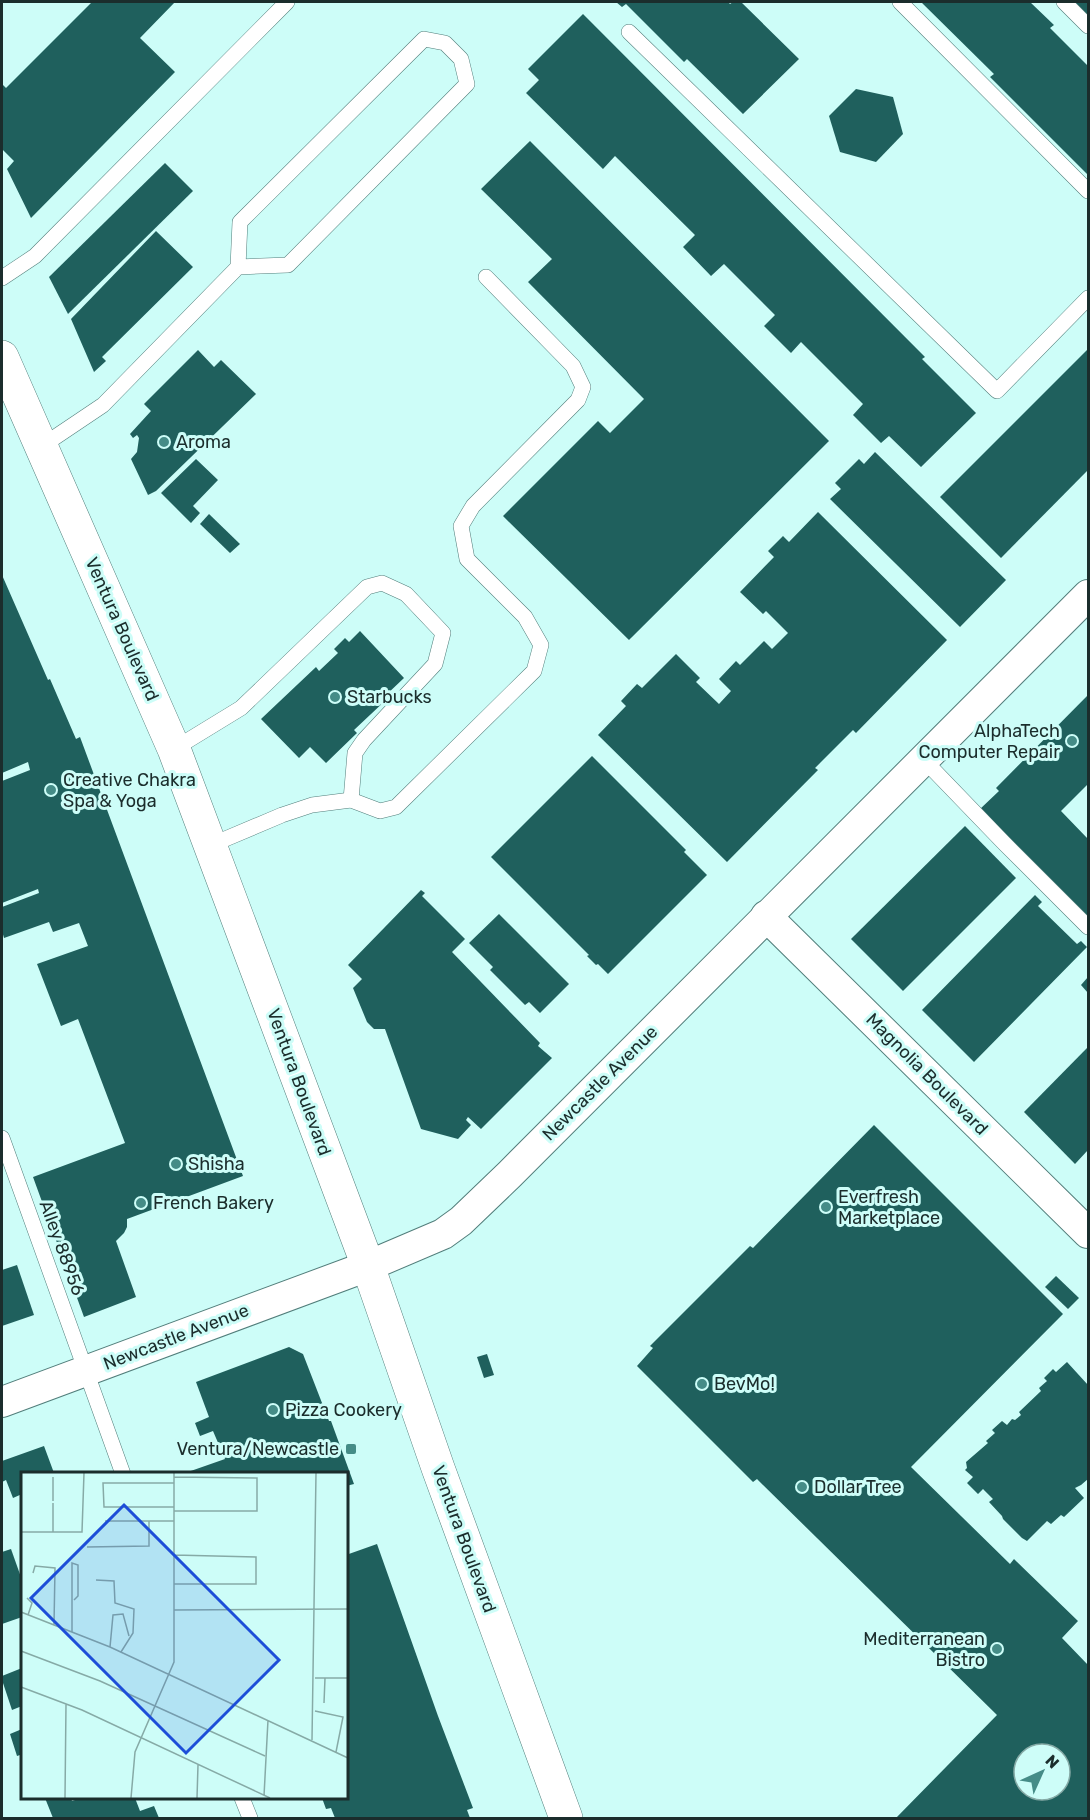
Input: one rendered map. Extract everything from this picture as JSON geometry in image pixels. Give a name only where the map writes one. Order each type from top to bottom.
[{"type":"main road","name":"Ventura Boulevard","points":[[2,357],[174,748],[212,845],[368,1266],[438,1468],[566,1818]]},
{"type":"street","name":"Newcastle Avenue","points":[[2,1402],[368,1266],[443,1234],[461,1221],[1089,595]]},
{"type":"street","name":"Magnolia Boulevard","points":[[766,916],[1089,1233]]},
{"type":"lane","points":[[2,278],[35,256],[287,2]]},
{"type":"lane","points":[[900,2],[1089,191]]},
{"type":"lane","points":[[1064,2],[1089,26]]},
{"type":"lane","points":[[629,32],[997,391],[1089,298]]},
{"type":"lane","points":[[42,446],[103,405],[238,267],[240,222],[424,39],[445,43],[461,59],[466,84],[288,265],[238,267]]},
{"type":"lane","points":[[212,845],[282,815],[312,805],[351,800],[380,811],[396,807],[534,671],[541,645],[525,617],[467,560],[461,526],[473,506],[578,400],[583,387],[573,366],[486,278]]},
{"type":"lane","points":[[174,748],[241,708],[366,587],[382,583],[406,594],[443,633],[435,664],[364,740],[355,753],[351,800]]},
{"type":"lane","points":[[923,759],[1089,927]]},
{"type":"lane","name":"Alley 88956","points":[[2,1138],[123,1472]]},
{"type":"lane","points":[[243,1799],[250,1818]]},
{"type":"building","points":[[92,2],[175,2],[140,38],[175,72],[31,218],[7,169],[14,161],[2,149],[2,84],[6,88]]},
{"type":"building","points":[[616,2],[728,2],[730,4],[741,2],[799,59],[743,114],[687,59],[684,62],[626,4],[622,7]]},
{"type":"building","points":[[921,2],[1030,2],[1054,25],[1050,28],[1088,66],[1088,175],[990,77],[994,74]]},
{"type":"building","points":[[1071,2],[1088,2],[1088,19]]},
{"type":"building","points":[[583,14],[925,357],[922,359],[976,413],[921,467],[889,436],[881,443],[853,415],[863,404],[801,342],[791,353],[764,326],[775,315],[724,264],[711,276],[683,247],[695,235],[615,156],[603,169],[526,93],[539,80],[528,69]]},
{"type":"building","points":[[856,89],[893,97],[903,134],[876,162],[840,152],[829,116]]},
{"type":"building","points":[[530,141],[829,441],[629,640],[503,516],[598,421],[610,433],[644,399],[528,282],[552,259],[481,189]]},
{"type":"building","points":[[165,163],[193,191],[68,314],[49,277]]},
{"type":"building","points":[[156,231],[193,267],[102,357],[106,361],[94,372],[71,319]]},
{"type":"building","points":[[1088,349],[1088,470],[1001,558],[940,497]]},
{"type":"building","points":[[198,350],[214,367],[221,360],[256,394],[156,491],[148,495],[131,459],[137,452],[139,438],[137,435],[133,438],[130,434],[151,411],[144,404]]},
{"type":"building","points":[[875,452],[1006,580],[960,627],[830,499],[841,489],[835,483],[859,459],[864,464]]},
{"type":"building","points":[[196,459],[218,480],[193,506],[200,513],[191,523],[161,493]]},
{"type":"building","points":[[818,512],[947,640],[856,733],[853,730],[815,768],[818,770],[727,862],[598,735],[626,706],[621,701],[637,684],[642,688],[676,654],[700,678],[696,682],[719,704],[731,691],[719,679],[736,661],[740,665],[764,641],[772,649],[788,633],[766,611],[763,614],[740,592],[774,557],[768,551],[783,536],[789,542]]},
{"type":"building","points":[[209,514],[240,544],[230,553],[200,524]]},
{"type":"building","points":[[2,575],[76,739],[80,737],[243,1176],[127,1219],[124,1233],[116,1241],[136,1297],[84,1317],[33,1177],[125,1143],[78,1019],[61,1026],[37,964],[88,946],[79,923],[53,932],[49,922],[4,938],[2,931],[2,907],[39,893],[38,889],[2,903],[2,781],[30,770],[28,762],[2,773]]},
{"type":"building","name":"Starbucks","points":[[360,631],[404,678],[385,696],[387,699],[354,730],[357,733],[326,763],[310,747],[299,758],[261,719],[316,667],[319,671],[338,653],[334,649],[345,638],[349,642]]},
{"type":"building","points":[[1088,695],[1088,784],[1061,811],[1088,839],[1088,919],[979,810],[999,791],[996,788]]},
{"type":"building","points":[[592,756],[686,850],[684,852],[707,875],[608,974],[587,956],[589,955],[491,857]]},
{"type":"building","points":[[965,826],[1016,878],[903,991],[851,939]]},
{"type":"building","points":[[421,890],[425,893],[422,896],[465,939],[452,952],[540,1043],[538,1046],[552,1058],[481,1129],[468,1117],[466,1120],[471,1125],[458,1139],[421,1129],[385,1029],[374,1029],[367,1022],[353,988],[362,979],[348,965]]},
{"type":"building","points":[[1035,895],[1042,902],[1038,906],[1077,944],[1081,941],[1087,947],[974,1062],[922,1010]]},
{"type":"building","points":[[499,914],[569,984],[540,1013],[529,1002],[525,1005],[490,970],[493,967],[469,943]]},
{"type":"building","points":[[1088,977],[1088,993],[1081,985]]},
{"type":"building","points":[[1088,1047],[1088,1150],[1075,1164],[1024,1112]]},
{"type":"building","points":[[874,1125],[1063,1314],[911,1467],[1010,1564],[1014,1559],[1078,1621],[1062,1638],[1088,1665],[1088,1818],[896,1818],[997,1715],[757,1479],[753,1482],[637,1366],[653,1348],[650,1346],[750,1246],[753,1248]]},
{"type":"building","points":[[17,1265],[34,1315],[2,1326],[2,1270]]},
{"type":"building","points":[[1056,1276],[1079,1298],[1068,1309],[1045,1287]]},
{"type":"building","points":[[289,1347],[303,1354],[354,1484],[348,1486],[348,1472],[188,1472],[225,1459],[213,1431],[200,1436],[195,1423],[209,1417],[196,1382]]},
{"type":"building","points":[[487,1354],[494,1375],[484,1378],[477,1357]]},
{"type":"building","points":[[1067,1362],[1088,1385],[1088,1479],[1075,1488],[1084,1498],[1064,1517],[1061,1515],[1051,1524],[1047,1521],[1027,1541],[1003,1519],[989,1502],[993,1499],[983,1489],[978,1494],[967,1483],[973,1477],[965,1470],[966,1462],[988,1443],[986,1441],[995,1433],[992,1430],[1002,1421],[1007,1425],[1012,1419],[1015,1420],[1021,1415],[1019,1412],[1041,1391],[1039,1388],[1047,1381],[1044,1378],[1053,1369],[1056,1372]]},
{"type":"building","points":[[44,1446],[54,1472],[21,1472],[21,1494],[13,1498],[6,1480],[2,1482],[2,1461]]},
{"type":"building","points":[[377,1544],[473,1808],[467,1810],[470,1818],[335,1818],[331,1808],[326,1809],[322,1799],[348,1799],[348,1554]]},
{"type":"building","points":[[11,1549],[21,1577],[21,1617],[2,1624],[2,1552]]},
{"type":"building","points":[[21,1668],[21,1706],[12,1710],[2,1676]]},
{"type":"building","points":[[21,1729],[21,1758],[20,1755],[17,1756],[10,1734]]},
{"type":"building","points":[[45,1799],[71,1799],[72,1801],[78,1799],[135,1799],[140,1811],[154,1806],[159,1818],[53,1818]]},
{"type":"place","name":"Aroma","points":[[164,442]]},
{"type":"place","name":"Starbucks","points":[[335,697]]},
{"type":"place","name":"AlphaTech Computer Repair","points":[[1072,741]]},
{"type":"place","name":"Creative Chakra Spa & Yoga","points":[[51,790]]},
{"type":"place","name":"Shisha","points":[[176,1164]]},
{"type":"place","name":"French Bakery","points":[[141,1203]]},
{"type":"place","name":"Everfresh Marketplace","points":[[826,1207]]},
{"type":"place","name":"BevMo!","points":[[702,1384]]},
{"type":"place","name":"Pizza Cookery","points":[[273,1410]]},
{"type":"place","name":"Ventura/Newcastle","points":[[351,1449]]},
{"type":"place","name":"Dollar Tree","points":[[802,1487]]},
{"type":"place","name":"Mediterranean Bistro","points":[[997,1649]]}]
